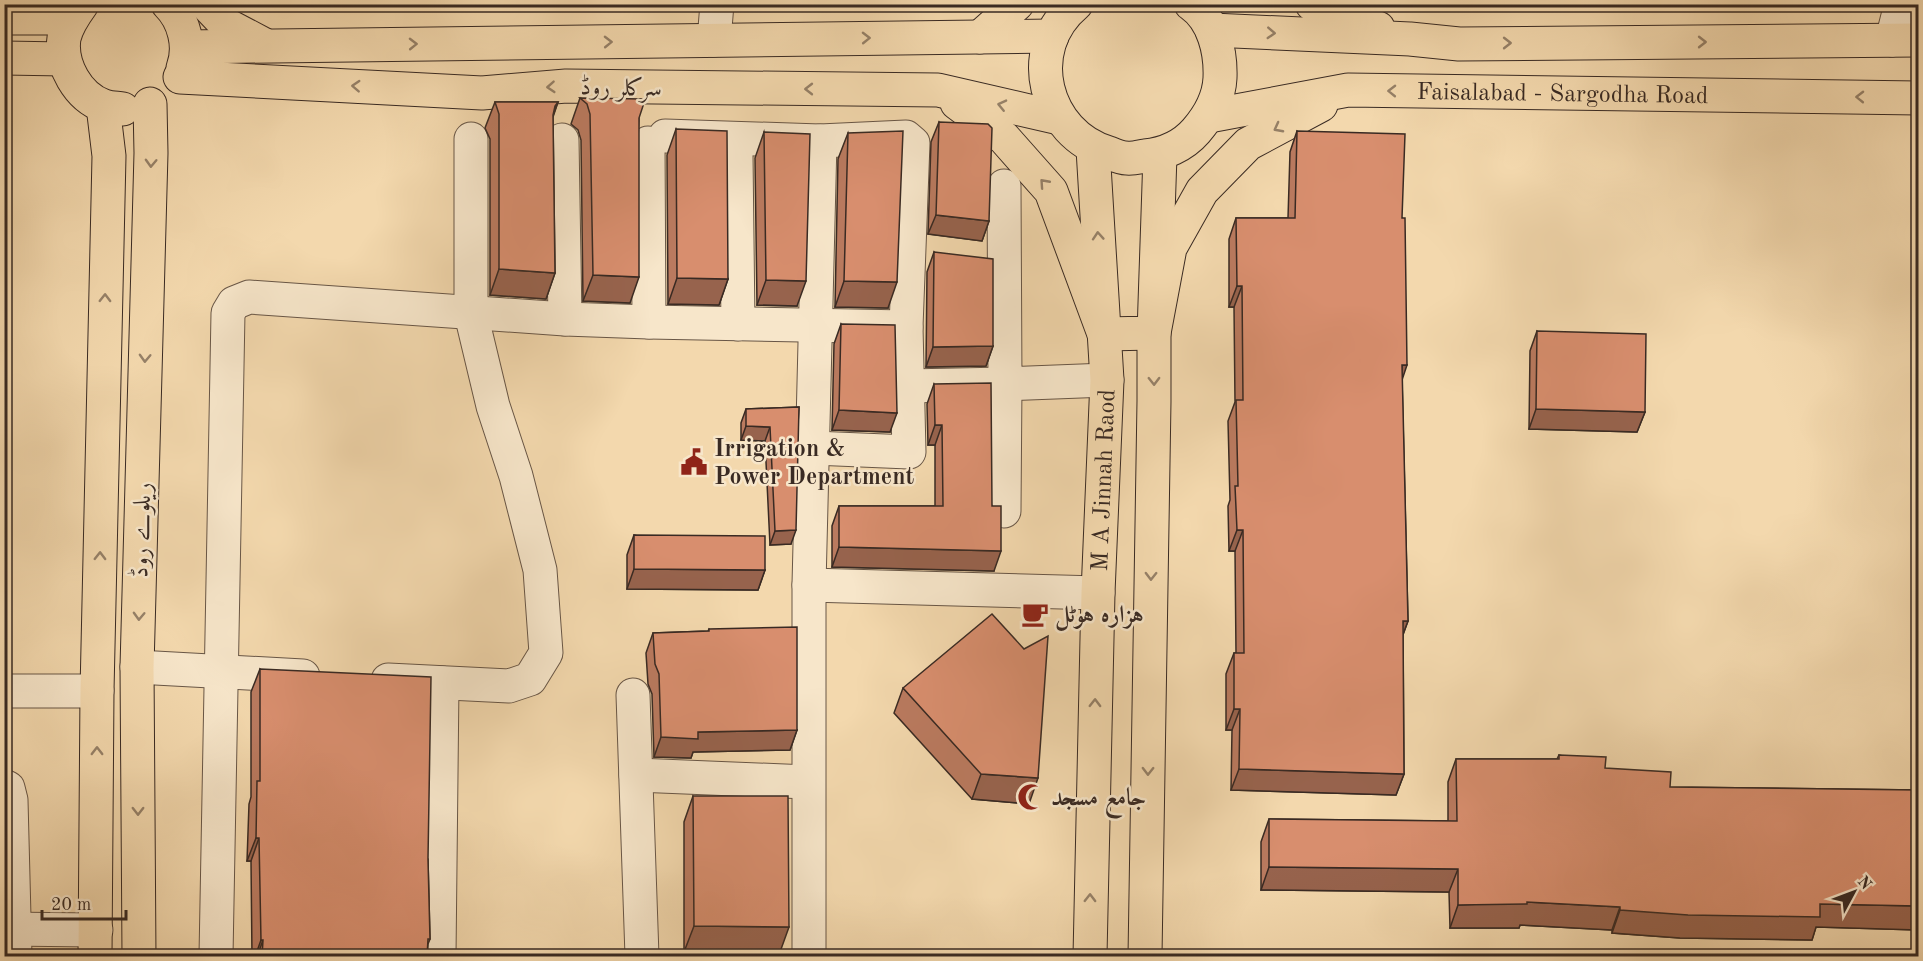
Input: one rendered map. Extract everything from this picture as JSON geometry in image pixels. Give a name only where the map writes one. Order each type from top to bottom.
[{"type":"main road","points":[[4,18],[70,9],[64,38],[64,58],[72,78],[85,94],[103,106],[127,110],[150,104],[172,88],[183,62],[183,28],[174,10],[168,4]]},
{"type":"main road","points":[[206,4],[225,24],[268,46]]},
{"type":"main road","points":[[980,37],[1017,4]]},
{"type":"main road","points":[[1076,4],[1067,12],[1052,36],[1045,63],[1048,92],[1059,118],[1074,136],[1093,149],[1126,158],[1160,155],[1188,140],[1209,116],[1220,88],[1221,59],[1212,30],[1191,4]]},
{"type":"main road","points":[[1312,4],[1410,39]]},
{"type":"main road","name":"Faisalabad - Sargodha Road","points":[[1212,30],[1410,39],[1459,44],[1905,40]]},
{"type":"main road","name":"سرکلر روڈ","points":[[183,62],[268,46],[1052,36]]},
{"type":"main road","points":[[1459,44],[1460,92]]},
{"type":"main road","points":[[4,58],[64,58]]},
{"type":"main road","name":"سرکلر روڈ","points":[[183,62],[482,93],[566,86],[938,90],[1059,118]]},
{"type":"main road","points":[[938,90],[1004,138],[1051,191],[1104,334],[1154,333],[1170,249],[1202,191],[1248,144],[1348,90]]},
{"type":"main road","name":"Faisalabad - Sargodha Road","points":[[1209,116],[1348,90],[1918,98]]},
{"type":"main road","name":"ریلوے روڈ","points":[[139,957],[137,667],[151,153],[150,104]]},
{"type":"main road","name":"ریلوے روڈ","points":[[95,943],[97,691],[108,156],[103,106]]},
{"type":"main road","name":"M A Jinnah Raod","points":[[1090,957],[1098,592],[1107,380],[1093,149]]},
{"type":"main road","name":"M A Jinnah Raod","points":[[1145,957],[1154,333],[1160,155]]},
{"type":"street","points":[[714,40],[717,4]]},
{"type":"street","points":[[1901,4],[1905,40]]},
{"type":"street","points":[[649,322],[656,139],[820,141],[906,137],[913,143],[906,327],[909,453],[813,448]]},
{"type":"street","points":[[137,667],[509,686],[530,679],[546,653],[540,570],[516,476],[492,406],[471,314],[471,139]]},
{"type":"street","points":[[562,140],[565,319]]},
{"type":"street","points":[[809,957],[809,585],[820,141]]},
{"type":"street","points":[[736,155],[738,324]]},
{"type":"street","points":[[1004,186],[1004,511]]},
{"type":"street","points":[[908,251],[940,255]]},
{"type":"street","points":[[972,258],[1004,262]]},
{"type":"street","points":[[216,957],[228,313],[234,303],[249,297],[565,319],[906,327]]},
{"type":"street","points":[[908,386],[1107,380]]},
{"type":"street","points":[[809,585],[1098,592]]},
{"type":"street","points":[[439,957],[442,683]]},
{"type":"street","points":[[4,691],[97,691]]},
{"type":"street","points":[[633,695],[642,957]]},
{"type":"street","points":[[636,775],[808,783]]},
{"type":"street","points":[[4,786],[8,788],[11,800],[11,938],[95,943]]},
{"type":"building","points":[[580,98],[643,99],[639,118],[639,277],[593,275],[590,114],[587,104]]},
{"type":"building","points":[[495,102],[558,102],[553,115],[555,273],[499,269],[499,114]]},
{"type":"building","points":[[939,122],[988,124],[992,128],[989,221],[936,215]]},
{"type":"building","points":[[676,129],[727,131],[728,279],[677,278]]},
{"type":"building","points":[[903,131],[897,282],[844,281],[848,133]]},
{"type":"building","points":[[1297,131],[1405,134],[1402,218],[1405,218],[1407,365],[1402,365],[1408,621],[1403,621],[1404,774],[1239,769],[1240,709],[1234,709],[1234,653],[1244,653],[1243,530],[1237,530],[1235,486],[1238,486],[1236,400],[1243,400],[1242,286],[1237,286],[1236,218],[1295,218]]},
{"type":"building","points":[[764,132],[810,134],[806,281],[766,280]]},
{"type":"building","points":[[934,252],[993,259],[993,346],[933,347]]},
{"type":"building","points":[[841,324],[895,325],[897,413],[839,410]]},
{"type":"building","points":[[1537,331],[1646,334],[1645,412],[1536,409]]},
{"type":"building","points":[[991,383],[992,506],[1001,506],[1001,551],[839,547],[839,506],[943,506],[942,425],[935,425],[934,384]]},
{"type":"building","points":[[799,407],[796,530],[775,531],[770,427],[746,426],[746,409]]},
{"type":"building","points":[[634,535],[765,536],[765,570],[634,569]]},
{"type":"building","points":[[992,614],[1024,649],[1048,636],[1038,778],[981,774],[903,688]]},
{"type":"building","points":[[797,627],[797,730],[698,732],[698,739],[661,737],[659,674],[655,664],[653,633]]},
{"type":"building","points":[[260,669],[431,677],[428,859],[430,939],[428,939],[427,957],[262,957],[259,838],[256,838],[257,781],[260,781]]},
{"type":"building","points":[[1559,755],[1606,757],[1605,768],[1671,772],[1670,787],[1918,790],[1918,906],[1820,904],[1820,917],[1688,915],[1620,910],[1620,907],[1527,902],[1527,904],[1458,905],[1458,869],[1269,867],[1269,819],[1457,821],[1456,759],[1559,759]]},
{"type":"building","points":[[693,796],[788,796],[789,927],[694,926]]},
{"type":"place","name":"Irrigation & Power Department","points":[[694,462]]},
{"type":"place","name":"ہزارہ ہوٹل","points":[[1035,614]]},
{"type":"place","name":"جامع مسجد","points":[[1031,797]]}]
